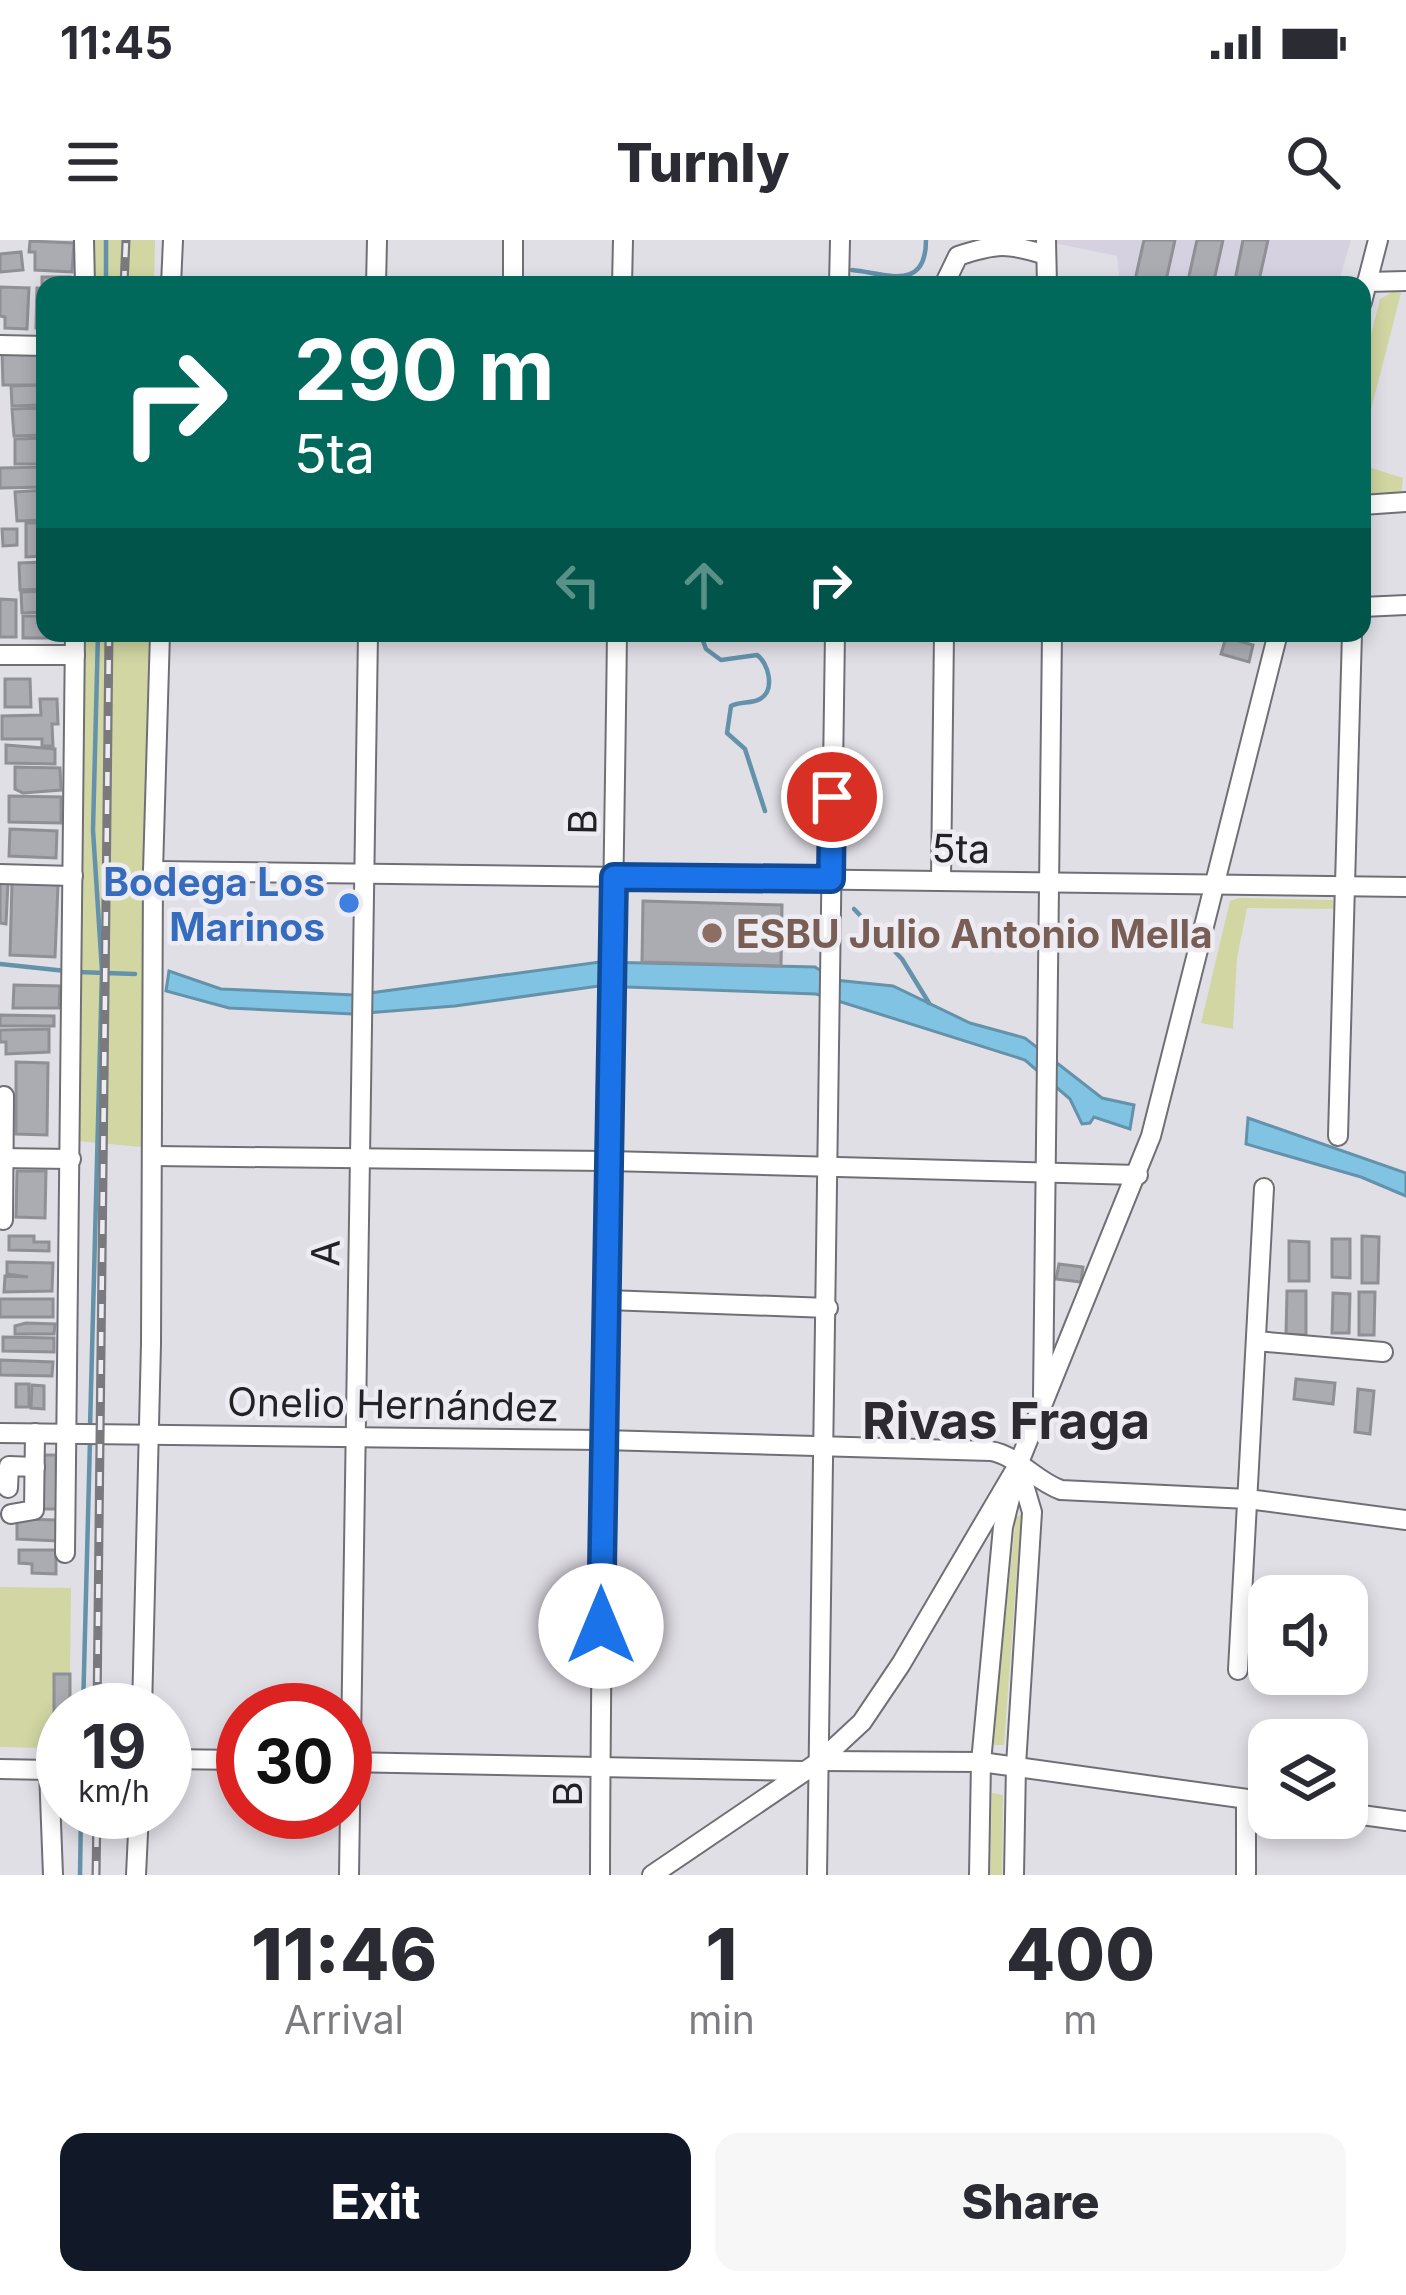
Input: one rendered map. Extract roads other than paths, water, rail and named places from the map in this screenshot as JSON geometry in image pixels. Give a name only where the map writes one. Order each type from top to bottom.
[{"type":"street","points":[[84,240],[85,276]]},
{"type":"street","points":[[171,276],[172,240]]},
{"type":"street","points":[[376,276],[377,240]]},
{"type":"street","points":[[512,276],[513,240]]},
{"type":"street","points":[[622,276],[623,240]]},
{"type":"street","points":[[839,276],[840,240]]},
{"type":"street","points":[[1368,276],[1378,240]]},
{"type":"street","points":[[948,276],[958,256],[990,245],[1046,248]]},
{"type":"street","points":[[1371,290],[1406,281]]},
{"type":"street","points":[[0,345],[36,346]]},
{"type":"street","points":[[1371,504],[1406,502]]},
{"type":"street","points":[[1371,607],[1406,605]]},
{"type":"street","points":[[65,1553],[79,1433],[70,1159],[76,642]]},
{"type":"street","points":[[143,1683],[160,642]]},
{"type":"street","name":"A","points":[[349,1683],[368,642]]},
{"type":"street","name":"B","points":[[600,1875],[617,642]]},
{"type":"street","points":[[817,1875],[812,1766],[827,1308],[835,642]]},
{"type":"street","points":[[941,880],[944,642]]},
{"type":"street","points":[[1043,1406],[1052,642]]},
{"type":"street","points":[[652,1875],[812,1766],[862,1722],[993,1526],[1151,1136],[1276,642]]},
{"type":"street","points":[[1338,1136],[1352,642]]},
{"type":"street","points":[[0,655],[75,655]]},
{"type":"street","name":"5ta","points":[[153,871],[1406,887]]},
{"type":"street","points":[[0,874],[73,876]]},
{"type":"street","points":[[3,1220],[4,1096]]},
{"type":"street","points":[[153,1156],[1138,1174]]},
{"type":"street","points":[[2,1158],[70,1159]]},
{"type":"street","points":[[1238,1670],[1264,1187]]},
{"type":"street","points":[[607,1300],[827,1308]]},
{"type":"street","points":[[1256,1341],[1383,1352]]},
{"type":"street","name":"Onelio Hernández","points":[[0,1433],[603,1440],[992,1451],[1006,1454],[1045,1485],[1061,1490],[1249,1499],[1406,1520]]},
{"type":"street","points":[[10,1514],[34,1510],[35,1433]]},
{"type":"street","points":[[1014,1875],[1032,1512],[1018,1465]]},
{"type":"street","points":[[8,1488],[9,1466],[35,1467]]},
{"type":"street","points":[[1032,1512],[1040,1498],[1061,1490]]},
{"type":"street","points":[[979,1875],[993,1526]]},
{"type":"street","points":[[372,1762],[1016,1765],[1246,1799],[1246,1875]]},
{"type":"street","points":[[0,1768],[50,1770],[53,1875]]},
{"type":"street","points":[[1368,1816],[1406,1821]]},
{"type":"street","points":[[136,1875],[138,1839]]},
{"type":"street","name":"A","points":[[349,1839],[350,1875]]},
{"type":"water","points":[[600,962],[815,967],[835,980],[893,986],[970,1023],[1025,1038],[1102,1098],[1134,1105],[1130,1129],[1094,1117],[1082,1124],[1070,1099],[1025,1060],[816,994],[599,986],[353,1014],[229,1008],[166,991],[169,971],[221,989],[355,995]]},
{"type":"water","points":[[1248,1118],[1406,1173],[1406,1196],[1361,1177],[1246,1144]]},
{"type":"waterway","points":[[106,240],[106,276]]},
{"type":"waterway","points":[[852,270],[911,274],[924,257],[926,240]]},
{"type":"waterway","points":[[90,1428],[102,971],[93,830],[98,642]]},
{"type":"waterway","points":[[703,642],[721,660],[757,655],[767,670],[765,695],[731,706],[727,733],[745,749],[765,811]]},
{"type":"waterway","points":[[854,909],[902,959],[929,1003]]},
{"type":"waterway","points":[[0,964],[66,971]]},
{"type":"waterway","points":[[77,972],[135,974]]},
{"type":"waterway","points":[[84,1683],[90,1440]]},
{"type":"waterway","points":[[80,1875],[81,1839]]},
{"type":"railway","points":[[124,276],[126,240]]},
{"type":"railway","points":[[97,1683],[109,642]]},
{"type":"railway","points":[[96,1875],[97,1839]]},
{"type":"place","name":"Bodega Los Marinos","points":[[349,903]]},
{"type":"place","name":"ESBU Julio Antonio Mella","points":[[712,933]]},
{"type":"district","name":"Rivas Fraga","points":[[1006,1420]]}]
